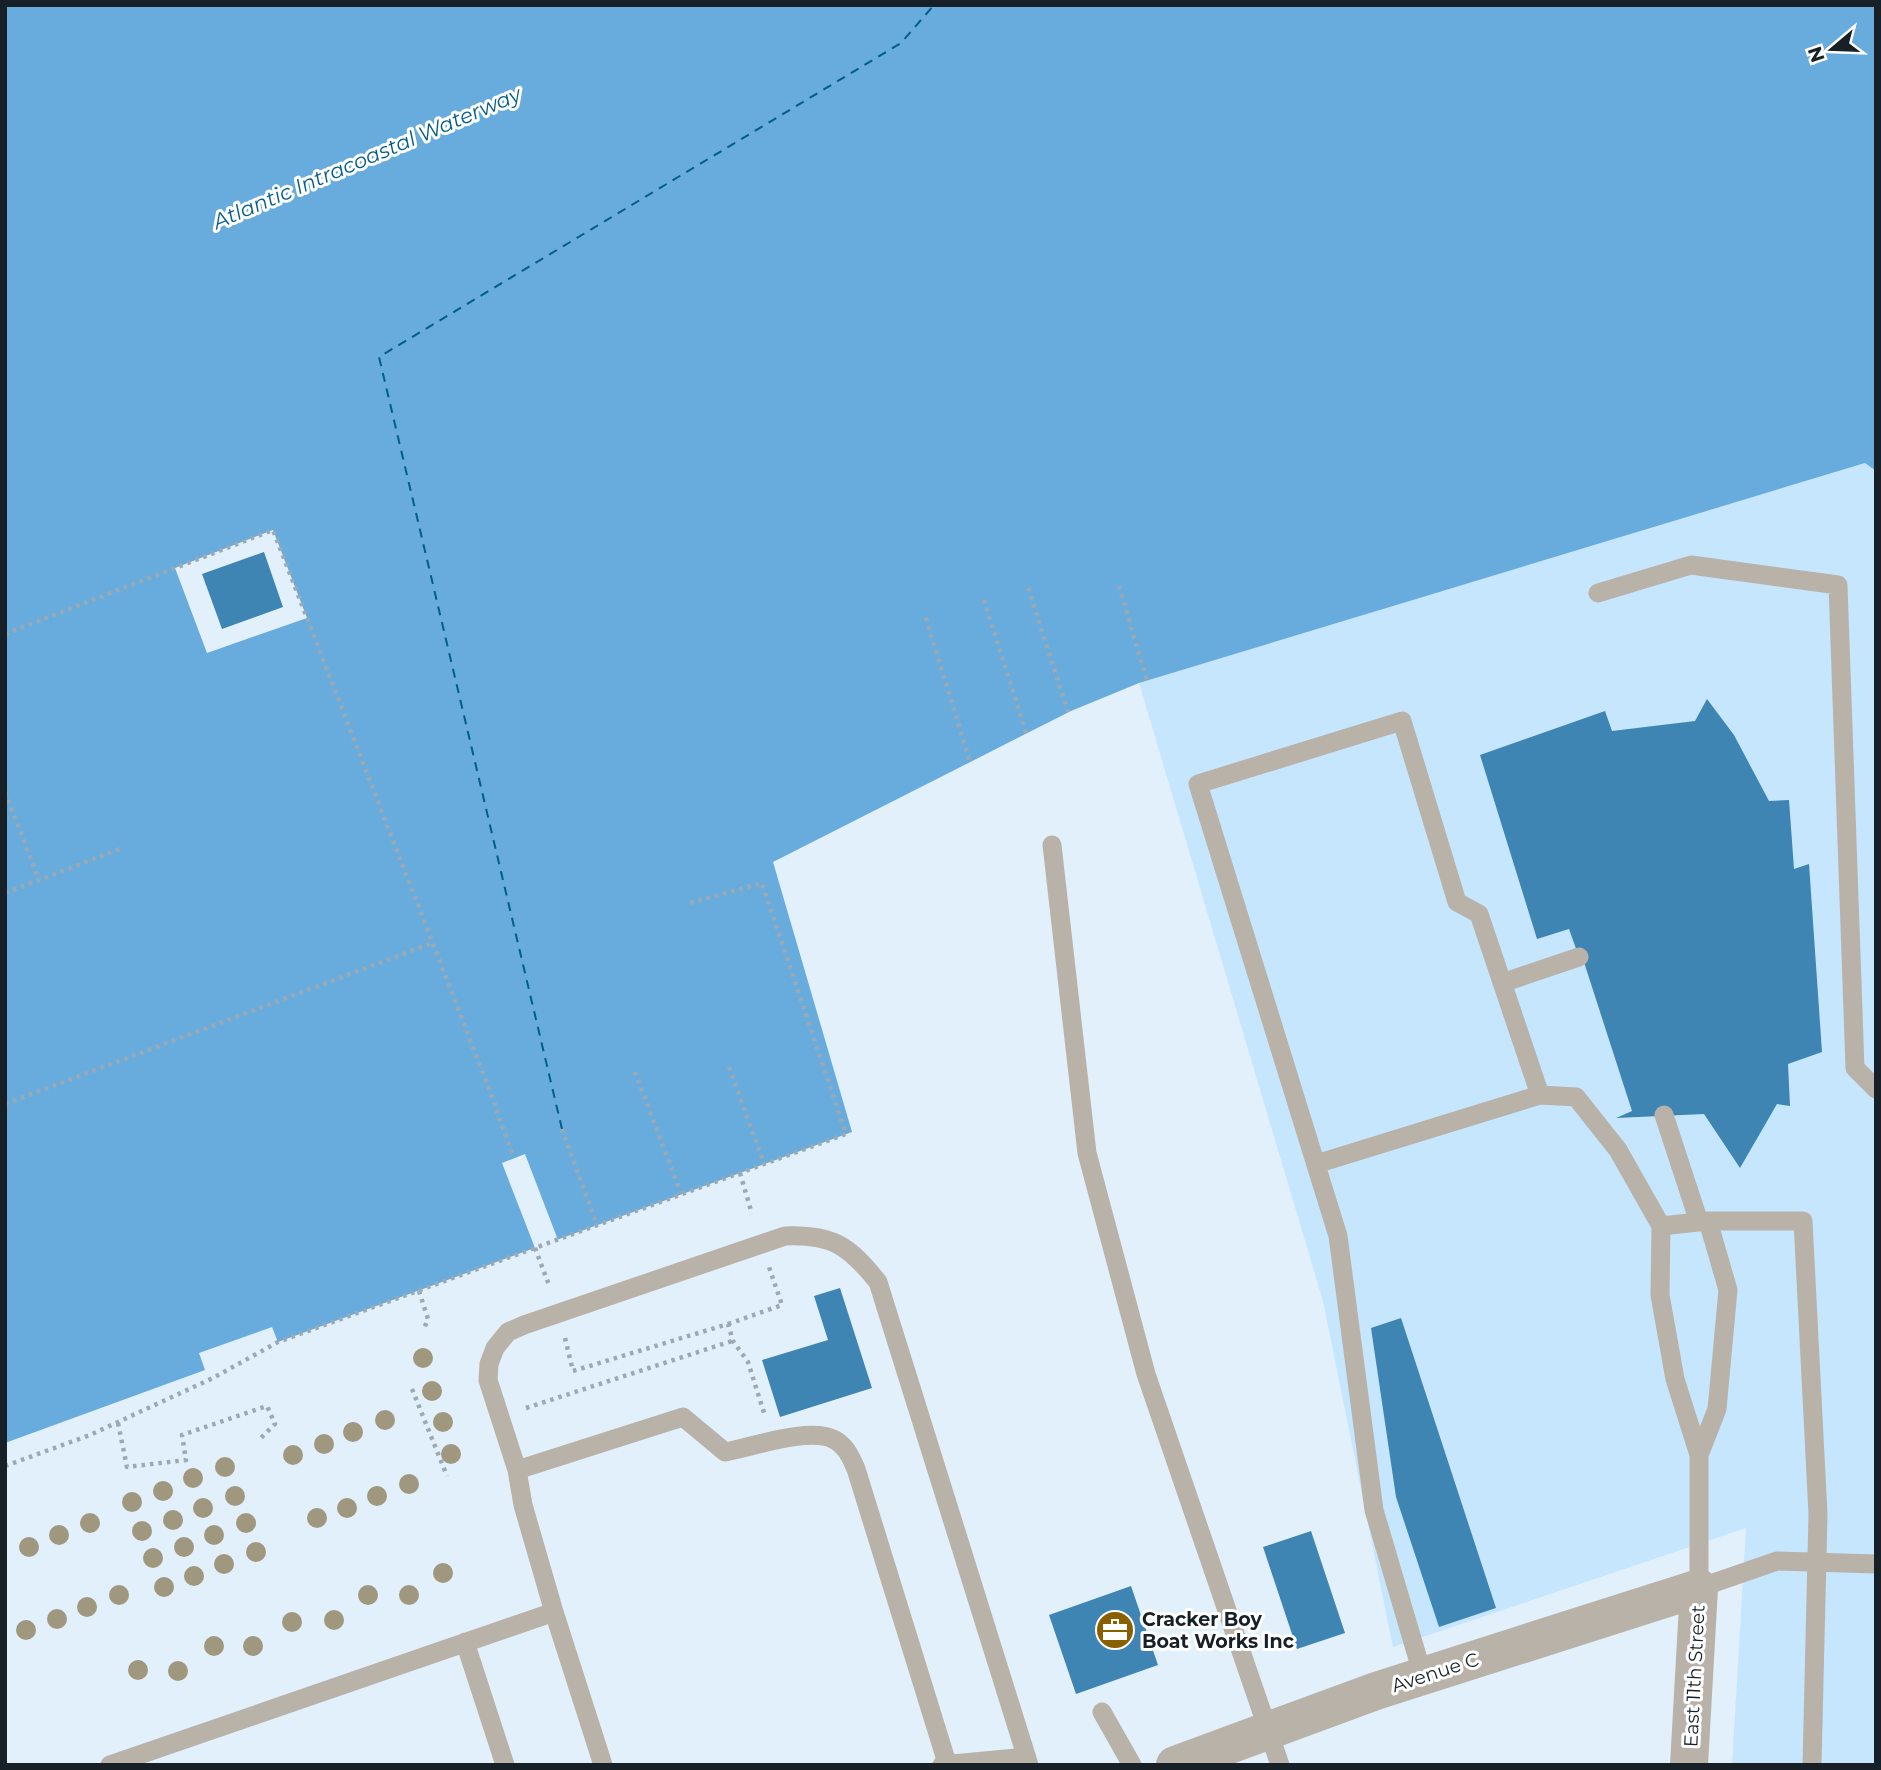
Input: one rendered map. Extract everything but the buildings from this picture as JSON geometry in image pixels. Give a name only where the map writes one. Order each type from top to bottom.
[{"type":"street","name":"Avenue C","points":[[1175,1765],[1273,1748],[1423,1676],[1699,1588]]},
{"type":"street","name":"East 11th Street","points":[[1689,1765],[1699,1588]]},
{"type":"lane","points":[[1598,593],[1691,565],[1838,585],[1855,1068],[1876,1089]]},
{"type":"lane","points":[[1423,1676],[1374,1510],[1338,1236],[1198,784],[1402,721],[1457,902],[1479,914],[1540,1095]]},
{"type":"lane","points":[[1052,845],[1087,1153],[1146,1374],[1273,1748]]},
{"type":"lane","points":[[1502,982],[1579,957]]},
{"type":"lane","points":[[1316,1164],[1540,1095],[1576,1097],[1618,1150],[1661,1226],[1660,1295],[1675,1379],[1699,1455],[1699,1588],[1777,1561],[1876,1564]]},
{"type":"lane","points":[[1664,1115],[1728,1290],[1717,1409],[1699,1455]]},
{"type":"lane","points":[[1661,1226],[1704,1221],[1803,1221],[1818,1514],[1812,1765]]},
{"type":"lane","points":[[517,1470],[682,1417],[725,1452],[807,1435],[834,1439],[848,1451],[856,1469],[945,1764],[1028,1761],[878,1282],[855,1253],[827,1238],[785,1236],[508,1332],[495,1348],[489,1364],[488,1380],[517,1470],[523,1505],[603,1765]]},
{"type":"lane","points":[[110,1765],[147,1759],[554,1612]]},
{"type":"lane","points":[[466,1642],[505,1765]]},
{"type":"lane","points":[[1102,1712],[1132,1765]]},
{"type":"path","points":[[5,634],[273,530],[498,1112]]},
{"type":"path","points":[[1119,586],[1147,681]]},
{"type":"path","points":[[1028,588],[1068,712]]},
{"type":"path","points":[[984,600],[1026,733]]},
{"type":"path","points":[[926,618],[970,761]]},
{"type":"path","points":[[5,792],[39,880]]},
{"type":"path","points":[[5,892],[120,849]]},
{"type":"path","points":[[5,1466],[118,1423],[213,1378],[278,1342],[846,1134],[762,883],[686,904]]},
{"type":"path","points":[[5,1104],[432,943]]},
{"type":"path","points":[[475,1053],[514,1158]]},
{"type":"path","points":[[729,1068],[764,1163]]},
{"type":"path","points":[[635,1072],[681,1193]]},
{"type":"path","points":[[562,1129],[597,1226]]},
{"type":"path","points":[[740,1173],[752,1214]]},
{"type":"path","points":[[536,1248],[549,1285]]},
{"type":"path","points":[[564,1338],[573,1371],[729,1324],[782,1305],[768,1262]]},
{"type":"path","points":[[419,1291],[428,1319],[423,1331]]},
{"type":"path","points":[[729,1324],[733,1340],[748,1362],[774,1443]]},
{"type":"path","points":[[528,1417],[526,1406],[733,1340]]},
{"type":"path","points":[[412,1389],[447,1476]]},
{"type":"path","points":[[118,1423],[127,1466],[186,1460],[182,1436],[267,1406],[275,1424],[258,1440]]},
{"type":"shaded area","points":[[1865,463],[1876,471],[1876,1765],[1732,1765],[1746,1528],[1393,1647],[1323,1301],[1139,683]]},
{"type":"water","name":"Atlantic Intracoastal Waterway","points":[[5,5],[1876,5],[1876,471],[1865,463],[1139,683],[1071,711],[773,862],[852,1132],[278,1342],[272,1327],[199,1353],[205,1370],[5,1443]]},
{"type":"pier","points":[[273,530],[307,618],[207,653],[175,568]]},
{"type":"pier","points":[[525,1154],[558,1240],[535,1248],[502,1163]]},
{"type":"ferry route","points":[[562,1129],[379,357],[901,43],[934,5]]},
{"type":"place","name":"Cracker Boy Boat Works Inc","points":[[1115,1630]]}]
